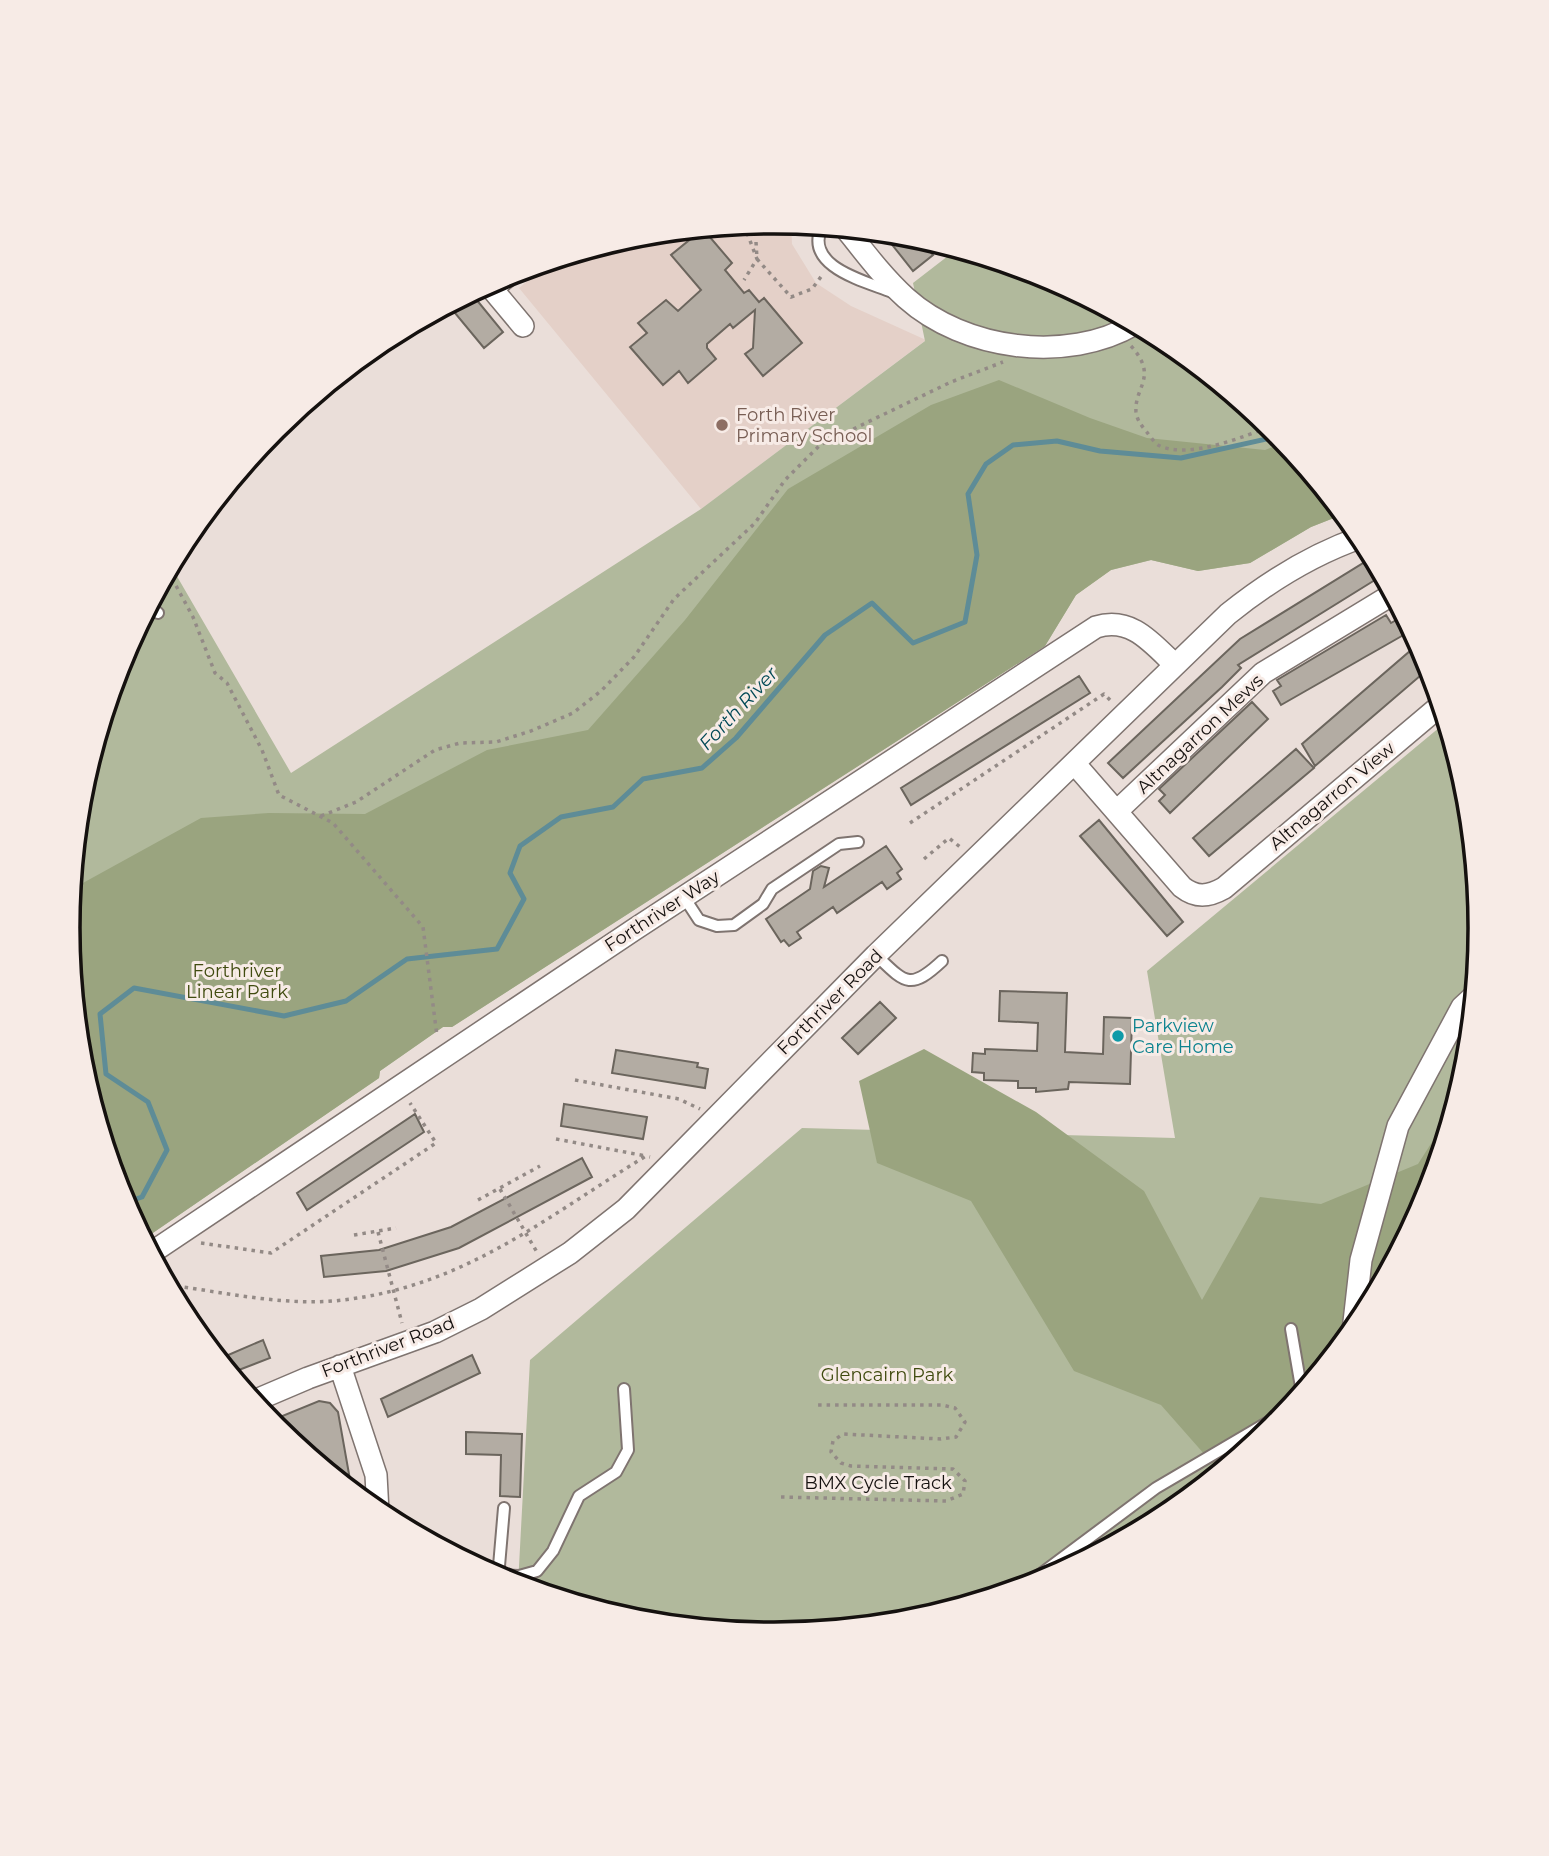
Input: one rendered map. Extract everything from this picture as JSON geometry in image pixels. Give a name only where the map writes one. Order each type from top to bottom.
[{"type":"street","points":[[855,239],[907,299],[948,327],[1016,345],[1046,347],[1130,332]]},
{"type":"street","points":[[495,293],[523,326]]},
{"type":"street","name":"Forthriver Road","points":[[263,1397],[408,1342],[481,1309],[570,1253],[626,1209],[876,955],[1175,665],[1259,589],[1307,561],[1352,542]]},
{"type":"street","name":"Altnagarron Mews","points":[[1117,811],[1263,673],[1385,599]]},
{"type":"street","name":"Forthriver Way","points":[[159,1248],[1096,626],[1118,623],[1129,625],[1175,665]]},
{"type":"street","name":"Altnagarron View","points":[[1117,811],[1189,892],[1206,895],[1224,888],[1434,711]]},
{"type":"street","points":[[1075,764],[1117,811]]},
{"type":"street","points":[[1356,1308],[1361,1260],[1398,1126],[1456,1018],[1464,1008]]},
{"type":"street","points":[[340,1366],[376,1475],[377,1497]]},
{"type":"lane","points":[[820,235],[822,256],[836,269],[907,299]]},
{"type":"lane","points":[[684,897],[699,920],[717,926],[734,925],[763,904],[772,890],[839,844],[858,842]]},
{"type":"lane","points":[[876,955],[904,980],[911,982],[919,981],[942,961]]},
{"type":"lane","points":[[1291,1329],[1300,1381]]},
{"type":"lane","points":[[524,1575],[537,1571],[553,1551],[579,1496],[616,1472],[628,1450],[624,1389]]},
{"type":"lane","points":[[1061,1559],[1156,1489],[1250,1433]]},
{"type":"lane","points":[[499,1564],[504,1508]]},
{"type":"path","points":[[748,235],[757,259],[791,297],[812,289],[831,264]]},
{"type":"path","points":[[744,280],[757,259],[756,243]]},
{"type":"path","points":[[1130,332],[1134,349],[1143,366],[1144,387],[1136,410],[1139,422],[1158,446],[1174,449],[1203,448],[1258,430]]},
{"type":"path","points":[[321,816],[356,802],[435,750],[460,743],[496,741],[531,732],[573,713],[601,691],[634,657],[674,599],[755,523],[785,480],[820,445],[928,392],[1006,362],[1011,356]]},
{"type":"path","points":[[173,581],[193,617],[215,673],[227,683],[262,750],[279,795],[333,823],[422,927],[436,1036]]},
{"type":"path","points":[[910,823],[1104,694],[1124,715]]},
{"type":"path","points":[[923,859],[949,838],[975,860]]},
{"type":"path","points":[[575,1080],[679,1099],[718,1117]]},
{"type":"path","points":[[181,1232],[199,1243],[271,1253],[436,1143],[399,1086]]},
{"type":"path","points":[[556,1139],[646,1156],[670,1166]]},
{"type":"path","points":[[180,1286],[296,1300],[342,1300],[392,1291],[444,1276],[525,1236],[646,1156]]},
{"type":"path","points":[[478,1200],[540,1166]]},
{"type":"path","points":[[500,1189],[525,1236]]},
{"type":"path","points":[[354,1235],[396,1228]]},
{"type":"path","points":[[378,1232],[408,1342]]},
{"type":"path","name":"BMX Cycle Track","points":[[781,1497],[946,1501],[963,1494],[965,1481],[953,1469],[851,1466],[841,1463],[831,1452],[833,1441],[843,1434],[941,1439],[956,1437],[965,1422],[955,1408],[942,1405],[817,1405]]},
{"type":"shaded area","name":"Forth River Primary School","points":[[792,234],[792,244],[816,283],[851,306],[926,340],[701,509],[519,288],[530,279],[551,271],[639,247],[729,235]]},
{"type":"green space","name":"Forthriver Linear Park","points":[[947,256],[1040,287],[1122,327],[1197,377],[1232,406],[1296,470],[1334,518],[1311,527],[1250,563],[1198,571],[1151,560],[1111,570],[1076,595],[1045,646],[452,1027],[443,1027],[380,1071],[379,1078],[151,1234],[133,1194],[104,1108],[86,1019],[80,928],[86,837],[104,748],[133,662],[176,575],[291,773],[701,509],[925,341],[913,283]]},
{"type":"green space","name":"Forthriver Linear Park","points":[[999,380],[1090,418],[1147,438],[1265,450],[1274,446],[1334,518],[1311,527],[1250,563],[1198,571],[1151,560],[1111,570],[1076,595],[1045,646],[452,1027],[443,1027],[380,1071],[379,1078],[151,1234],[117,1151],[94,1063],[86,1019],[82,973],[82,884],[201,818],[269,813],[365,814],[487,750],[588,730],[685,620],[788,489],[931,405]]},
{"type":"green space","name":"Glencairn Park","points":[[1439,728],[1463,837],[1468,928],[1463,1019],[1445,1108],[1416,1194],[1376,1275],[1325,1350],[1265,1419],[1197,1479],[1121,1529],[1040,1569],[998,1585],[910,1609],[820,1621],[729,1621],[639,1609],[551,1585],[519,1573],[530,1360],[802,1128],[1175,1138],[1147,971]]},
{"type":"green space","points":[[924,1049],[1036,1112],[1144,1191],[1202,1300],[1260,1197],[1321,1204],[1418,1164],[1437,1134],[1416,1194],[1397,1235],[1352,1314],[1296,1386],[1265,1419],[1214,1465],[1161,1405],[1074,1371],[971,1201],[877,1163],[859,1081]]},
{"type":"building","points":[[710,237],[732,263],[725,270],[744,293],[749,290],[759,302],[764,298],[802,343],[763,376],[745,354],[753,348],[755,310],[733,328],[730,324],[707,344],[716,359],[688,383],[679,371],[663,385],[630,347],[647,333],[638,323],[666,300],[678,311],[701,290],[671,255],[690,239]]},
{"type":"building","points":[[892,244],[931,252],[933,255],[913,271]]},
{"type":"building","points":[[478,301],[503,332],[484,348],[455,313]]},
{"type":"building","points":[[1364,562],[1375,580],[1238,665],[1241,668],[1222,687],[1123,778],[1108,763],[1240,639]]},
{"type":"building","points":[[1386,615],[1391,623],[1396,620],[1403,635],[1281,705],[1273,691],[1281,686],[1277,680]]},
{"type":"building","points":[[1410,651],[1412,653],[1421,675],[1315,766],[1302,744]]},
{"type":"building","points":[[1079,676],[1090,693],[911,805],[901,788]]},
{"type":"building","points":[[1252,702],[1268,719],[1170,813],[1159,801],[1165,795],[1159,789]]},
{"type":"building","points":[[1296,749],[1314,768],[1209,856],[1193,838]]},
{"type":"building","points":[[1099,820],[1183,922],[1167,936],[1080,836]]},
{"type":"building","points":[[886,846],[902,869],[897,873],[901,879],[887,889],[882,882],[837,913],[833,907],[797,932],[801,938],[789,946],[784,940],[781,942],[766,919],[810,889],[813,871],[821,866],[829,868],[824,887]]},
{"type":"building","name":"Parkview Care Home","points":[[1000,991],[1067,993],[1065,1052],[1103,1054],[1104,1017],[1132,1018],[1130,1084],[1069,1082],[1068,1089],[1036,1092],[1036,1088],[1018,1088],[1018,1081],[984,1080],[984,1073],[972,1072],[973,1053],[985,1054],[985,1049],[1037,1051],[1038,1023],[999,1021]]},
{"type":"building","points":[[880,1002],[896,1018],[858,1054],[842,1038]]},
{"type":"building","points":[[616,1050],[698,1063],[697,1067],[708,1069],[705,1088],[612,1073]]},
{"type":"building","points":[[564,1104],[647,1117],[643,1139],[561,1126]]},
{"type":"building","points":[[415,1114],[424,1132],[307,1210],[297,1193]]},
{"type":"building","points":[[582,1158],[592,1177],[459,1248],[386,1271],[324,1277],[321,1256],[379,1250],[451,1227]]},
{"type":"building","points":[[263,1340],[270,1358],[240,1370],[228,1355]]},
{"type":"building","points":[[472,1355],[480,1373],[388,1417],[381,1399]]},
{"type":"building","points":[[319,1401],[330,1403],[338,1412],[350,1477],[317,1450],[281,1416]]},
{"type":"building","points":[[466,1432],[522,1434],[520,1497],[500,1496],[501,1455],[466,1454]]},
{"type":"waterway","name":"Forth River","points":[[135,1199],[142,1197],[167,1150],[148,1102],[106,1074],[100,1014],[134,988],[284,1016],[346,1001],[407,959],[497,949],[524,899],[510,873],[520,846],[561,817],[613,807],[643,779],[702,768],[736,738],[825,635],[872,603],[913,643],[965,622],[977,555],[968,494],[986,464],[1013,445],[1057,441],[1100,451],[1181,458],[1267,439]]},
{"type":"place","name":"Forth River Primary School","points":[[722,425]]},
{"type":"place","name":"Parkview Care Home","points":[[1118,1036]]}]
